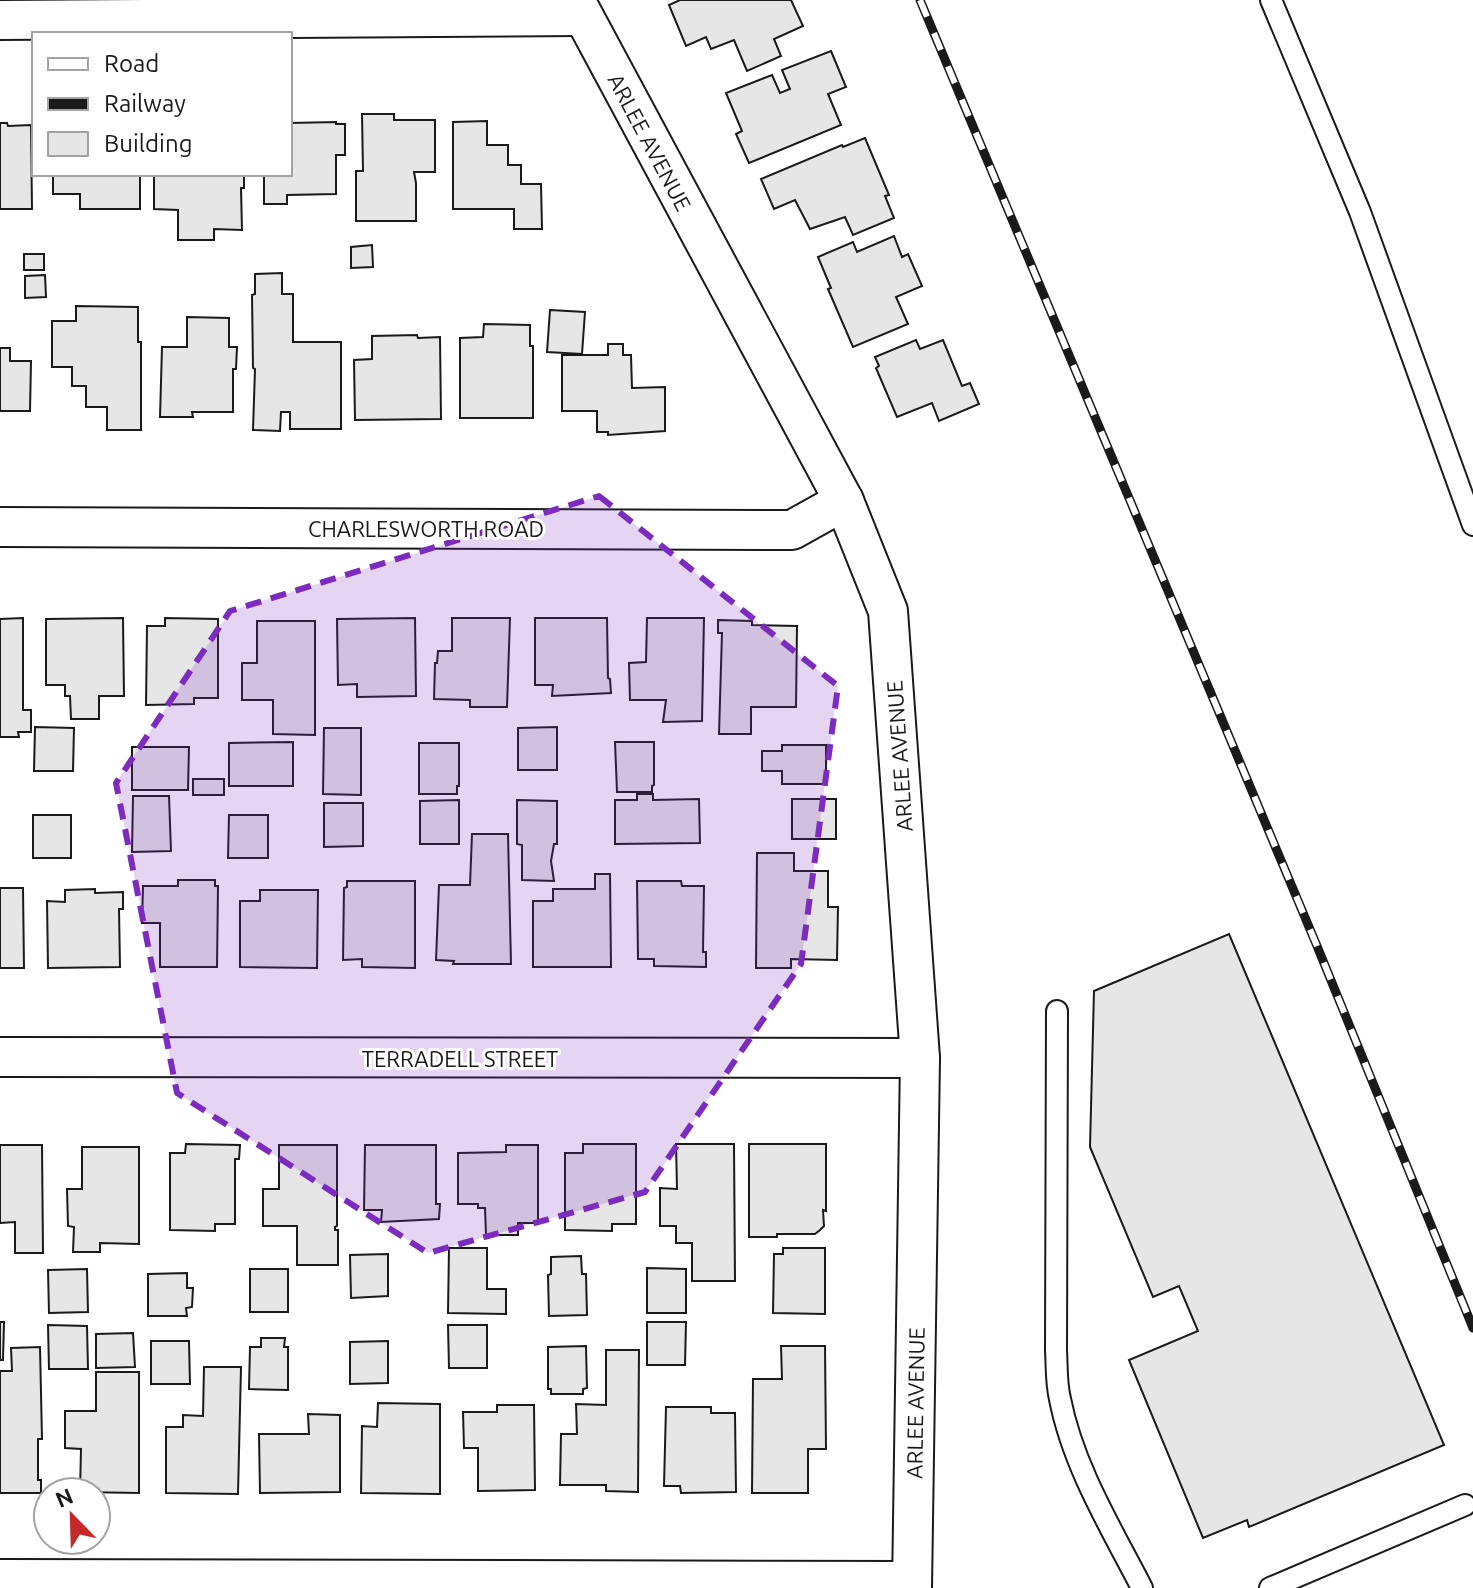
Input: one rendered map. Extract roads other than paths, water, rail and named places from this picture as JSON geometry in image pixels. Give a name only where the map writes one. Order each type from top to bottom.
[{"type":"street","points":[[0,20],[578,8]]},
{"type":"street","name":"ARLEE AVENUE","points":[[578,8],[844,501],[888,611],[920,1058],[912,1584]]},
{"type":"street","name":"CHARLESWORTH ROAD","points":[[0,527],[792,530],[844,501]]},
{"type":"street","name":"TERRADELL STREET","points":[[0,1057],[920,1058]]},
{"type":"street","points":[[0,1579],[912,1584]]},
{"type":"lane","points":[[1271,0],[1360,212],[1473,525]]},
{"type":"lane","points":[[1057,1011],[1056,1350],[1059,1397],[1070,1439],[1092,1491],[1142,1588]]},
{"type":"lane","points":[[1270,1588],[1465,1505]]},
{"type":"railway","points":[[920,0],[1317,946],[1473,1328]]}]
